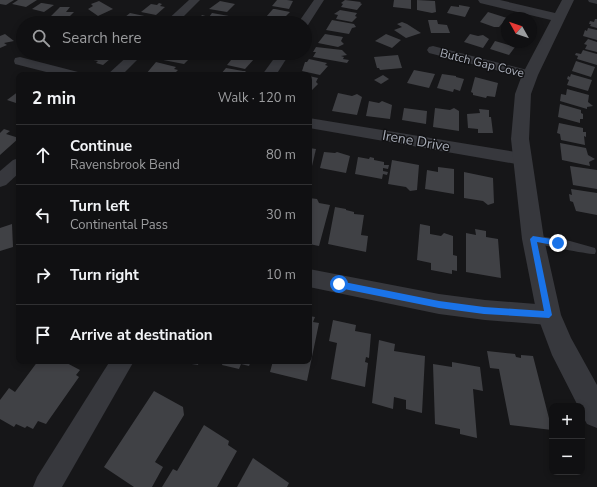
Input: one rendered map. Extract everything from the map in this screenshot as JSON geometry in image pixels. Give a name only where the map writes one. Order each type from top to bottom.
[{"type":"street","points":[[178,16],[195,0]]},
{"type":"street","points":[[309,16],[319,0]]},
{"type":"street","points":[[484,0],[558,18]]},
{"type":"street","points":[[568,0],[530,75],[524,94],[520,139],[533,239],[549,315],[561,346],[597,414]]},
{"type":"street","points":[[593,0],[597,1]]},
{"type":"street","name":"Butch Gap Cove","points":[[433,50],[530,75]]},
{"type":"street","points":[[117,72],[130,60]]},
{"type":"street","points":[[271,72],[279,60]]},
{"type":"street","points":[[20,61],[62,72]]},
{"type":"street","name":"Irene Drive","points":[[312,124],[522,159]]},
{"type":"street","points":[[0,182],[16,167]]},
{"type":"street","points":[[312,279],[439,304],[484,310],[549,315]]},
{"type":"street","points":[[47,487],[121,364]]},
{"type":"lane","points":[[533,239],[570,245],[591,251]]},
{"type":"building","points":[[0,0],[14,0],[6,5],[0,4]]},
{"type":"building","points":[[18,0],[37,0],[26,7],[12,4]]},
{"type":"building","points":[[277,0],[293,1],[289,9],[272,6]]},
{"type":"building","points":[[345,0],[361,2],[360,3],[362,4],[357,10],[341,7],[343,4],[341,3]]},
{"type":"building","points":[[394,0],[411,0],[411,9],[393,7]]},
{"type":"building","points":[[417,0],[435,1],[436,12],[432,13],[417,10]]},
{"type":"building","points":[[99,1],[113,9],[98,16],[88,9],[93,6],[91,4]]},
{"type":"building","points":[[220,1],[235,4],[227,12],[209,9]]},
{"type":"building","points":[[41,3],[54,5],[44,12],[32,9]]},
{"type":"building","points":[[159,3],[162,4],[160,6],[165,7],[156,15],[141,12],[151,4],[157,5]]},
{"type":"building","points":[[459,5],[470,7],[465,17],[447,13],[451,6],[459,7]]},
{"type":"building","points":[[60,7],[70,7],[66,12],[74,12],[70,16],[51,16]]},
{"type":"building","points":[[273,9],[290,12],[286,16],[267,16]]},
{"type":"building","points":[[340,10],[357,13],[355,16],[357,17],[352,22],[336,19],[338,15],[334,14]]},
{"type":"building","points":[[488,12],[501,16],[501,25],[499,27],[494,27],[480,22]]},
{"type":"building","points":[[130,13],[144,16],[126,16]]},
{"type":"building","points":[[212,13],[229,16],[210,16]]},
{"type":"building","points":[[595,19],[597,19],[597,28],[590,26],[591,24],[589,24],[590,21],[594,22]]},
{"type":"building","points":[[332,20],[354,24],[356,27],[352,28],[349,34],[326,30]]},
{"type":"building","points":[[428,20],[437,20],[438,24],[447,25],[450,33],[431,33]]},
{"type":"building","points":[[402,22],[421,33],[406,38],[394,30],[402,27],[397,24]]},
{"type":"building","points":[[588,28],[597,30],[597,40],[583,36],[585,30],[587,31]]},
{"type":"building","points":[[5,34],[14,41],[4,43],[7,45],[0,48],[0,36]]},
{"type":"building","points":[[325,34],[343,37],[341,41],[344,44],[338,47],[318,43]]},
{"type":"building","points":[[386,34],[401,40],[392,48],[375,41]]},
{"type":"building","points":[[470,34],[478,36],[483,35],[489,39],[483,48],[464,42]]},
{"type":"building","points":[[588,39],[597,42],[597,52],[585,49],[587,45],[584,44]]},
{"type":"building","points":[[495,41],[501,43],[501,48],[514,48],[509,55],[490,49]]},
{"type":"building","points":[[316,47],[342,50],[347,55],[341,56],[344,57],[343,59],[349,60],[347,63],[313,57],[316,52],[313,52]]},
{"type":"building","points":[[583,50],[597,54],[597,65],[577,59],[578,56],[575,55],[576,53],[581,54]]},
{"type":"building","points":[[398,55],[402,68],[380,70],[377,68],[374,57]]},
{"type":"building","points":[[94,60],[109,60],[103,65],[96,63],[98,61]]},
{"type":"building","points":[[163,60],[188,60],[184,64]]},
{"type":"building","points":[[231,60],[253,60],[245,69],[227,65]]},
{"type":"building","points":[[308,60],[312,60],[327,63],[325,65],[328,66],[320,75],[302,71],[305,62]]},
{"type":"building","points":[[576,61],[595,67],[591,77],[572,71]]},
{"type":"building","points":[[156,62],[176,67],[174,69],[178,70],[176,72],[148,72]]},
{"type":"building","points":[[226,68],[246,71],[245,72],[223,72]]},
{"type":"building","points":[[414,70],[435,74],[429,88],[407,83]]},
{"type":"building","points":[[442,74],[464,79],[460,91],[454,89],[453,92],[437,88]]},
{"type":"building","points":[[571,74],[592,80],[588,91],[567,85],[569,80],[567,79],[568,76],[570,77]]},
{"type":"building","points":[[383,75],[389,79],[381,84],[374,80]]},
{"type":"building","points":[[312,77],[318,78],[316,82],[318,84],[312,90]]},
{"type":"building","points":[[475,77],[498,83],[495,97],[487,96],[486,98],[473,95],[471,92]]},
{"type":"building","points":[[567,89],[589,95],[588,102],[593,106],[587,107],[587,109],[560,101],[561,94],[566,95]]},
{"type":"building","points":[[16,93],[16,103],[7,100]]},
{"type":"building","points":[[338,93],[352,96],[357,94],[362,97],[357,115],[332,111]]},
{"type":"building","points":[[369,101],[379,103],[382,101],[392,105],[390,119],[366,116]]},
{"type":"building","points":[[560,104],[581,110],[583,119],[580,119],[580,123],[558,117]]},
{"type":"building","points":[[404,108],[427,111],[426,124],[402,120]]},
{"type":"building","points":[[435,108],[450,110],[454,108],[459,111],[459,131],[433,127]]},
{"type":"building","points":[[479,109],[489,110],[493,133],[478,133],[478,129],[468,128],[467,114],[480,113]]},
{"type":"building","points":[[559,123],[583,128],[583,132],[586,132],[586,137],[584,136],[585,145],[561,140],[560,134],[557,133]]},
{"type":"building","points":[[4,129],[10,131],[6,134],[16,137],[16,141],[0,155],[0,133]]},
{"type":"building","points":[[560,143],[586,148],[588,155],[595,159],[589,162],[590,166],[562,160]]},
{"type":"building","points":[[312,148],[316,149],[312,166]]},
{"type":"building","points":[[324,152],[337,152],[350,156],[346,173],[320,168]]},
{"type":"building","points":[[358,157],[369,159],[370,157],[374,158],[374,160],[384,162],[384,165],[389,165],[388,169],[383,168],[383,171],[388,172],[387,175],[383,174],[382,179],[355,174]]},
{"type":"building","points":[[392,160],[419,165],[417,190],[410,191],[406,187],[388,184]]},
{"type":"building","points":[[570,166],[597,170],[597,189],[573,185]]},
{"type":"building","points":[[438,167],[454,169],[454,194],[425,189],[427,170],[438,172]]},
{"type":"building","points":[[464,172],[493,178],[494,203],[488,205],[483,201],[464,198]]},
{"type":"building","points":[[571,189],[597,193],[597,215],[576,211],[573,202],[570,201],[569,194],[572,195]]},
{"type":"building","points":[[312,198],[317,199],[319,203],[330,205],[319,246],[312,245]]},
{"type":"building","points":[[335,207],[346,209],[354,212],[354,214],[364,215],[361,235],[368,236],[366,252],[328,244]]},
{"type":"building","points":[[12,224],[13,247],[0,251],[0,228]]},
{"type":"building","points":[[420,224],[430,226],[430,234],[441,236],[444,233],[453,236],[453,255],[457,256],[457,271],[452,270],[452,274],[431,270],[431,263],[417,260]]},
{"type":"building","points":[[475,229],[486,231],[486,237],[498,239],[501,278],[466,272],[466,233],[476,235]]},
{"type":"building","points":[[312,316],[315,317],[313,322],[319,323],[312,357]]},
{"type":"building","points":[[333,320],[356,325],[355,331],[371,334],[369,358],[366,357],[365,362],[368,363],[365,387],[331,379],[337,343],[329,341]]},
{"type":"building","points":[[379,340],[395,344],[394,351],[425,356],[422,413],[406,409],[406,400],[394,397],[393,409],[372,403]]},
{"type":"building","points":[[487,351],[515,354],[516,357],[521,358],[521,355],[533,356],[549,418],[549,430],[510,425],[499,369],[490,368]]},
{"type":"building","points":[[452,362],[480,367],[483,391],[473,389],[477,438],[460,434],[460,429],[435,424],[433,364],[452,367]]},
{"type":"building","points":[[36,364],[69,364],[80,370],[76,375],[79,377],[46,424],[38,421],[33,429],[27,426],[25,428],[16,424],[14,427],[0,419],[0,400],[9,388],[15,392]]},
{"type":"building","points":[[222,364],[241,364],[239,369]]},
{"type":"building","points":[[272,364],[311,364],[307,381],[270,372]]},
{"type":"building","points":[[154,391],[183,407],[184,415],[155,462],[163,467],[152,487],[134,487],[104,467]]},
{"type":"building","points":[[204,425],[229,441],[228,445],[237,451],[217,487],[162,487],[173,469],[177,471]]},
{"type":"building","points":[[253,458],[289,483],[287,487],[237,487]]},
{"type":"route","points":[[339,284],[439,304],[484,310],[549,315],[533,239],[558,243]]}]
